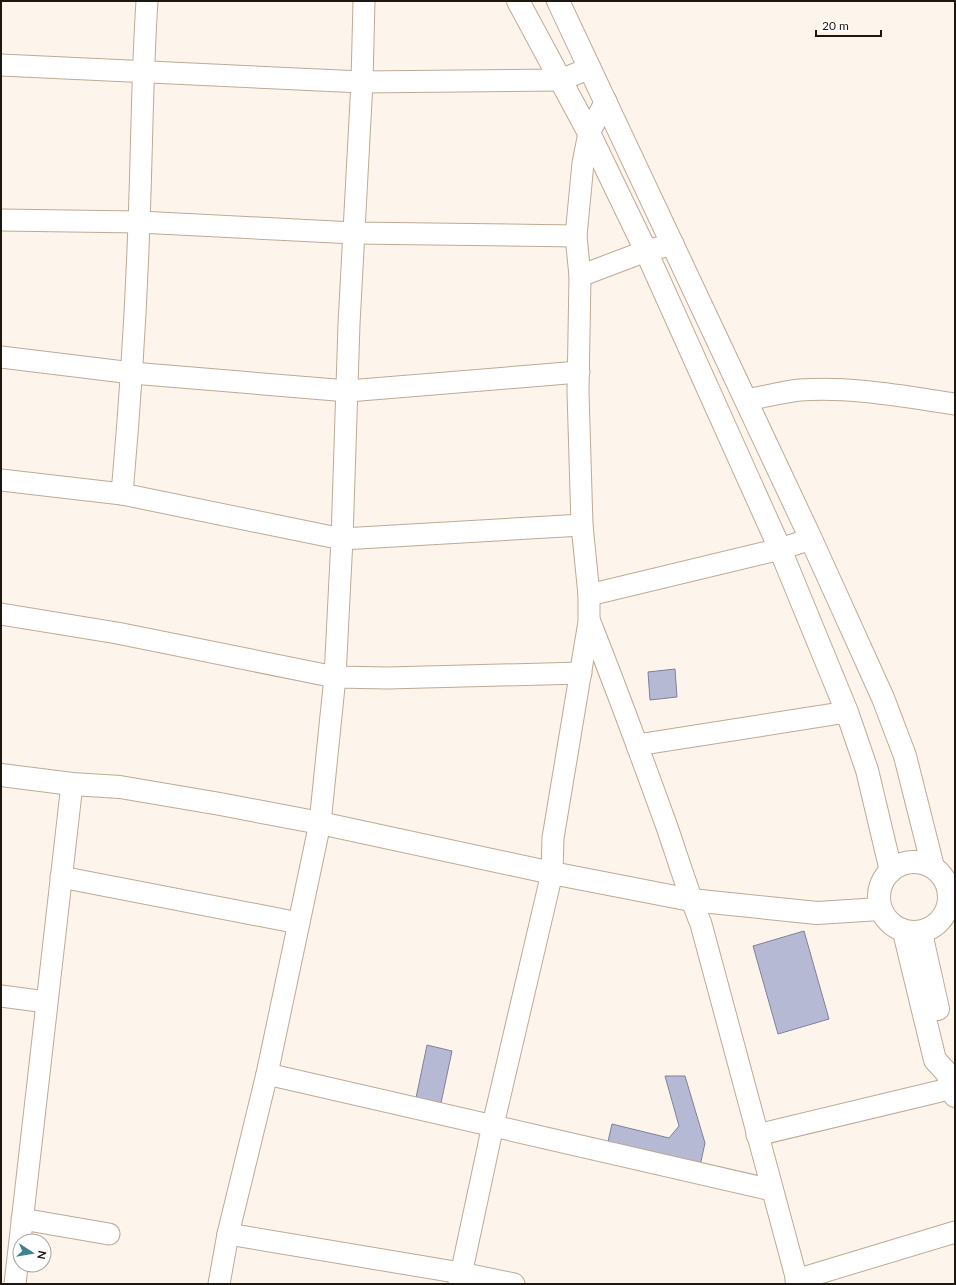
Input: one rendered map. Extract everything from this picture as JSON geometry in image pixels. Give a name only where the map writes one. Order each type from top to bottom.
[{"type":"main road","points":[[518,1],[589,133],[646,251],[780,549],[847,712],[867,770],[891,871]]},
{"type":"main road","points":[[558,1],[811,539],[883,698],[905,756],[950,894],[947,912],[949,922],[912,932],[889,923],[880,909],[878,891],[885,876],[899,865],[916,861],[944,877]]},
{"type":"main road","points":[[1,775],[72,784],[120,787],[320,823],[552,873],[691,900],[816,913],[880,909]]},
{"type":"main road","points":[[912,932],[935,1060],[952,1086]]},
{"type":"street","points":[[122,494],[132,373],[139,222],[142,71],[147,1]]},
{"type":"street","points":[[219,1284],[228,1234],[267,1074],[320,823],[335,677],[348,391],[349,324],[362,82],[364,1]]},
{"type":"street","points":[[1,65],[362,82],[561,80],[590,68]]},
{"type":"street","points":[[460,1278],[493,1125],[552,873],[553,838],[590,622],[589,595],[582,525],[579,372],[580,276],[576,236],[583,163],[589,133],[606,101]]},
{"type":"street","points":[[1,220],[139,222],[354,233],[576,236]]},
{"type":"street","points":[[580,276],[646,251],[673,244]]},
{"type":"street","points":[[1,357],[132,373],[348,391],[579,372]]},
{"type":"street","points":[[746,400],[800,390],[892,395],[955,404]]},
{"type":"street","points":[[1,480],[122,494],[342,539],[582,525]]},
{"type":"street","points":[[589,595],[780,549],[811,539]]},
{"type":"street","points":[[1,614],[117,633],[335,677],[388,678],[581,672]]},
{"type":"street","points":[[590,622],[620,695],[682,870],[691,900],[701,924],[797,1282],[955,1232]]},
{"type":"street","points":[[637,745],[847,712]]},
{"type":"street","points":[[15,1284],[72,784]]},
{"type":"street","points":[[61,877],[299,922]]},
{"type":"street","points":[[1,996],[46,1002]]},
{"type":"street","points":[[267,1074],[772,1190]]},
{"type":"street","points":[[758,1135],[952,1086]]},
{"type":"street","points":[[22,1219],[109,1234]]},
{"type":"street","points":[[228,1234],[460,1278],[514,1284]]},
{"type":"building","points":[[675,669],[677,697],[650,700],[648,672]]},
{"type":"building","points":[[804,931],[829,1019],[778,1034],[753,946]]},
{"type":"building","points":[[427,1045],[452,1051],[441,1103],[416,1098]]},
{"type":"building","points":[[665,1076],[685,1076],[705,1143],[700,1166],[607,1146],[612,1124],[669,1138],[679,1126]]}]
